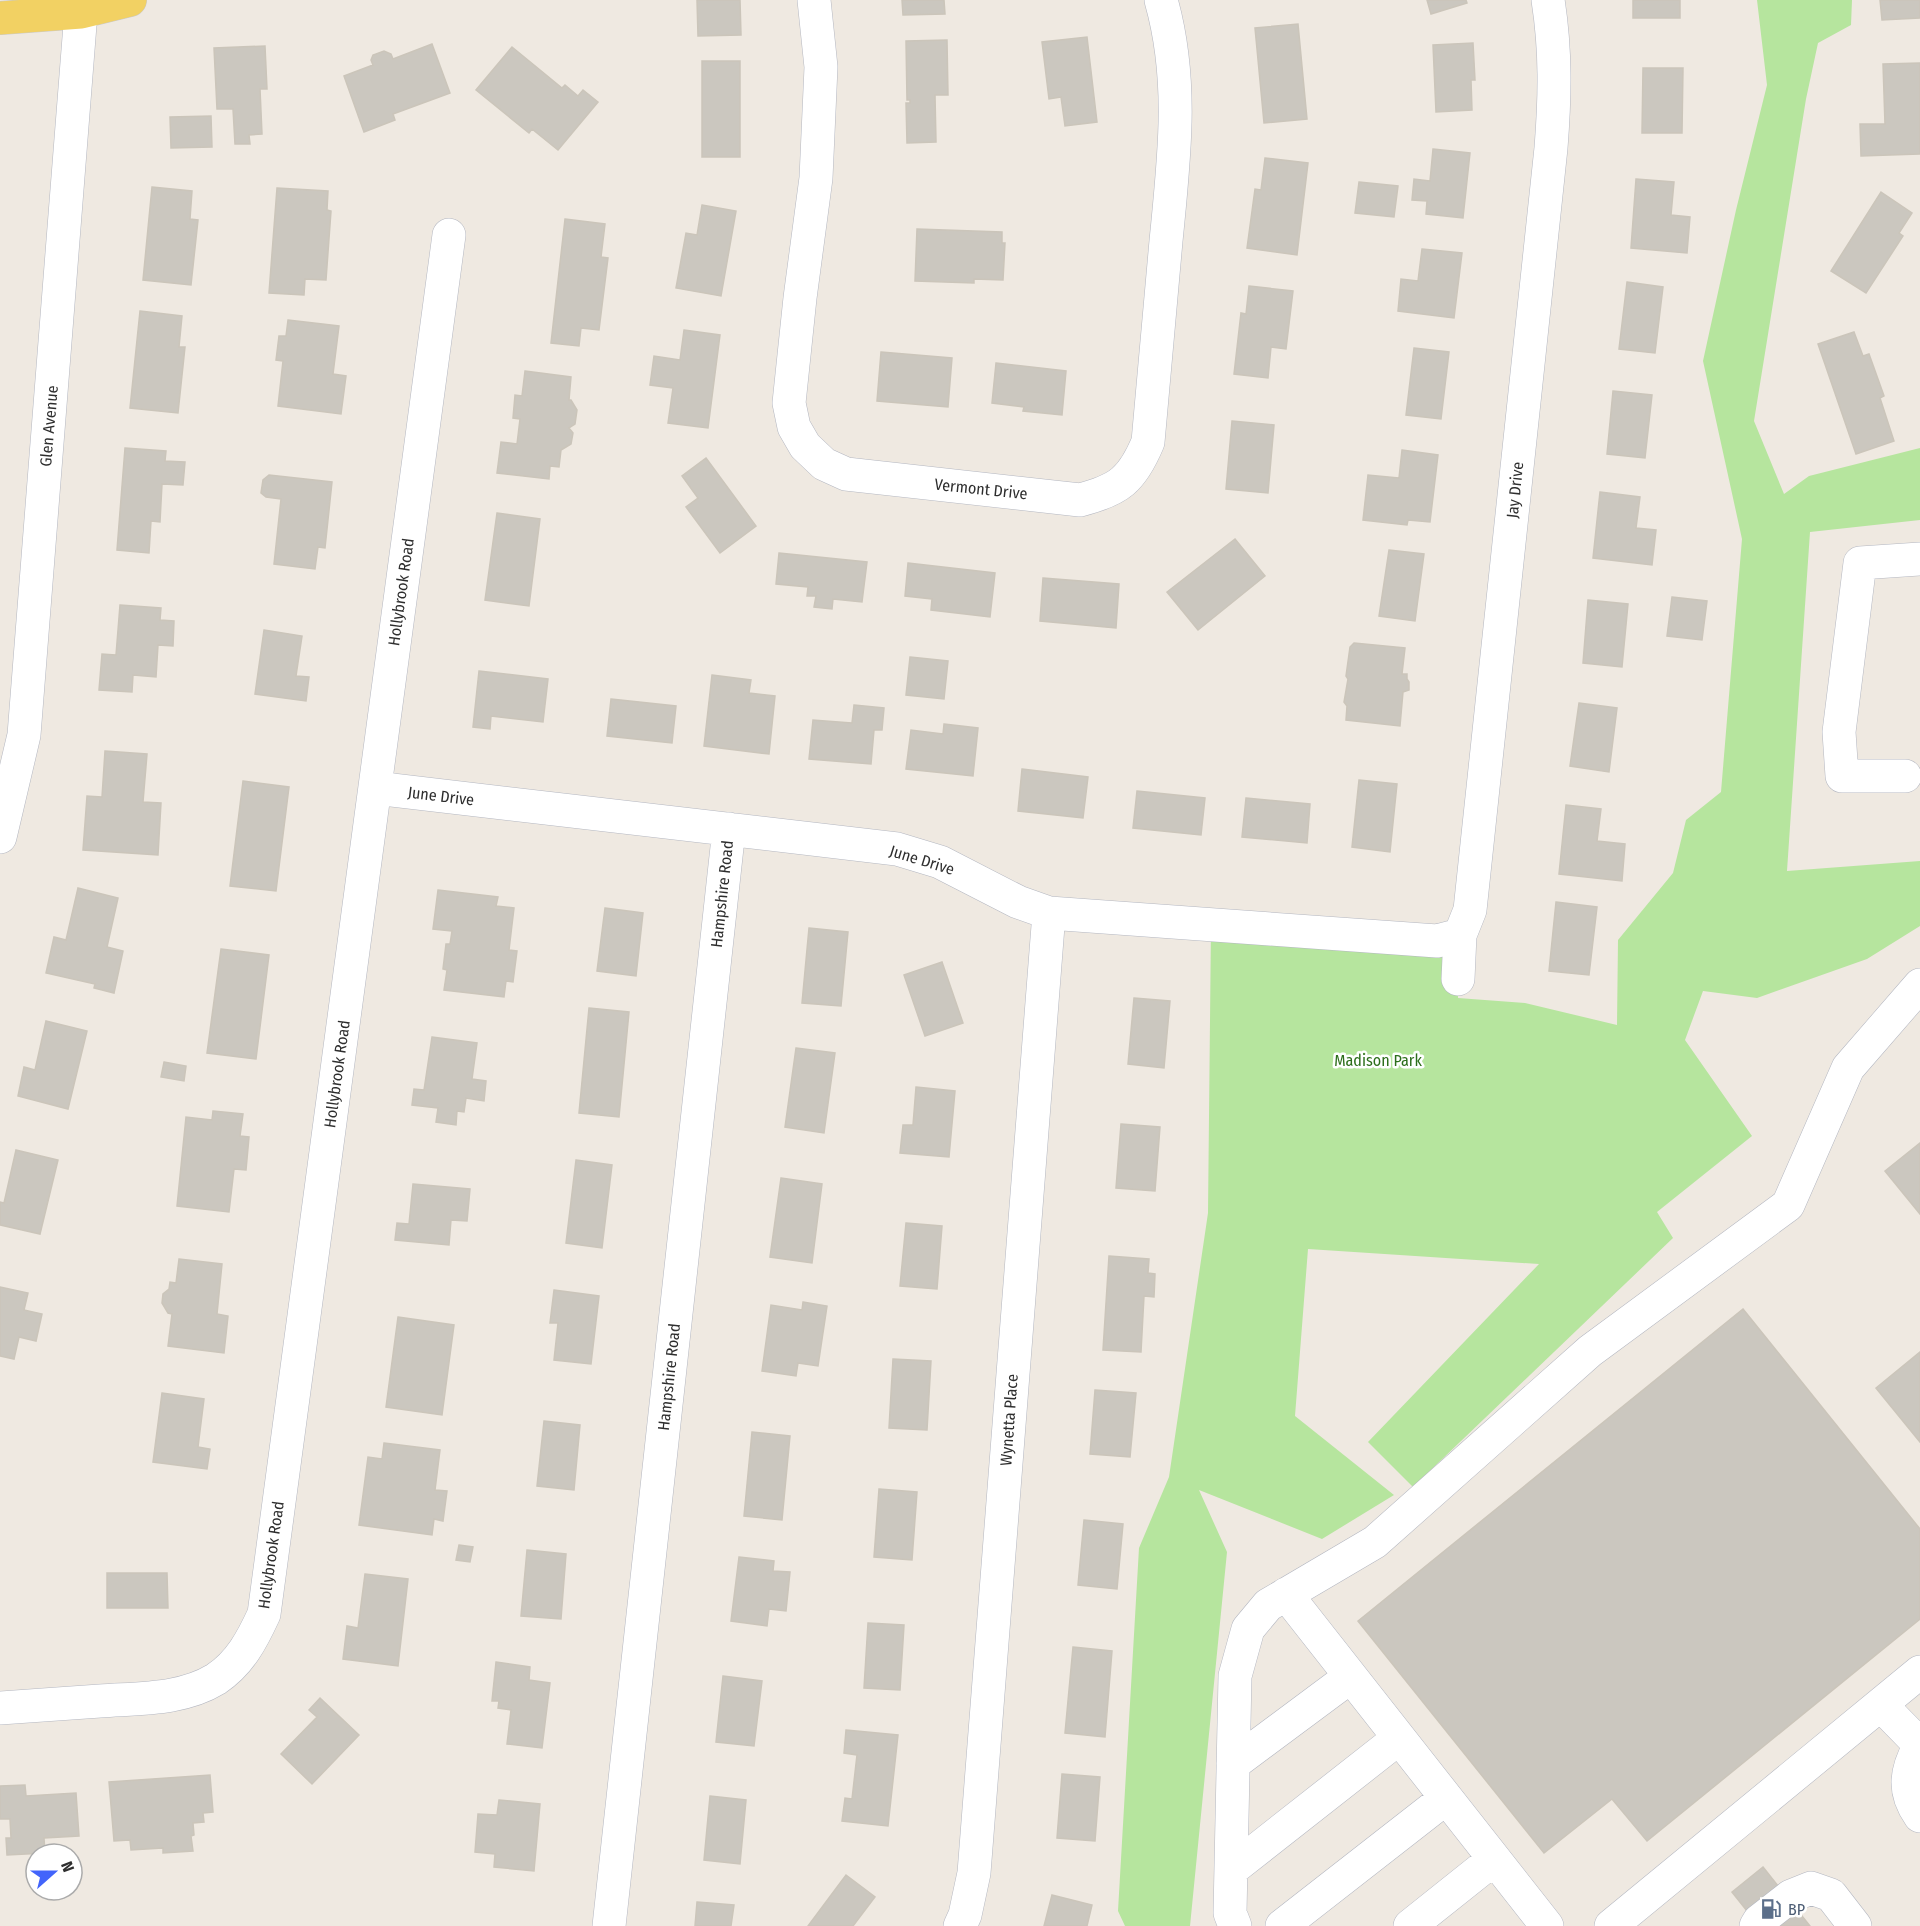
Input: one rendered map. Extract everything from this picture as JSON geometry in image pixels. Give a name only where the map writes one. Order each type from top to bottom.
[{"type":"main road","points":[[15,11],[81,12],[130,0]]},
{"type":"street","name":"Vermont Drive","points":[[814,0],[821,67],[817,167],[789,403],[794,427],[805,446],[824,464],[846,474],[1080,500],[1104,494],[1124,482],[1139,463],[1148,442],[1176,136],[1175,78],[1167,19],[1161,0]]},
{"type":"street","name":"Jay Drive","points":[[1458,979],[1460,935],[1470,910],[1551,148],[1556,92],[1553,32],[1548,0]]},
{"type":"street","name":"Glen Avenue","points":[[0,837],[24,735],[81,12]]},
{"type":"street","name":"Hollybrook Road","points":[[0,1708],[162,1696],[190,1691],[215,1679],[235,1663],[251,1643],[264,1614],[448,235]]},
{"type":"street","points":[[1905,777],[1842,776],[1839,732],[1860,563],[1920,559]]},
{"type":"street","name":"June Drive","points":[[375,789],[897,849],[940,862],[1018,902],[1049,913],[1437,941],[1460,935]]},
{"type":"street","name":"Hampshire Road","points":[[609,1926],[729,829]]},
{"type":"street","name":"Wynetta Place","points":[[960,1926],[965,1915],[974,1873],[1049,913]]},
{"type":"street","points":[[1235,1926],[1230,1913],[1235,1676],[1248,1629],[1268,1605],[1374,1542],[1590,1351],[1788,1205],[1848,1068],[1920,985]]},
{"type":"street","points":[[1286,1594],[1494,1859],[1540,1924]]},
{"type":"street","points":[[1611,1926],[1920,1672]]},
{"type":"street","points":[[1233,1764],[1350,1677]]},
{"type":"street","points":[[1881,1705],[1920,1745],[1909,1764],[1908,1779],[1909,1797],[1920,1816]]},
{"type":"street","points":[[1231,1870],[1399,1738]]},
{"type":"street","points":[[1282,1926],[1446,1798]]},
{"type":"street","points":[[1410,1926],[1494,1859]]},
{"type":"street","points":[[1756,1926],[1759,1921],[1791,1896],[1811,1888],[1831,1895],[1856,1926]]},
{"type":"green space","name":"Madison Park","points":[[1757,0],[1852,0],[1851,25],[1818,43],[1806,99],[1754,421],[1784,494],[1809,476],[1920,448],[1920,520],[1810,532],[1787,871],[1920,861],[1920,926],[1867,959],[1757,998],[1703,991],[1685,1040],[1752,1136],[1657,1212],[1673,1238],[1413,1487],[1368,1442],[1539,1264],[1308,1249],[1295,1416],[1394,1495],[1322,1539],[1199,1490],[1227,1552],[1190,1926],[1125,1926],[1118,1911],[1139,1548],[1169,1477],[1208,1213],[1211,925],[1460,935],[1458,998],[1525,1003],[1617,1025],[1618,940],[1673,873],[1686,820],[1721,792],[1742,539],[1703,361],[1736,210],[1767,85]]},
{"type":"building","points":[[697,0],[740,0],[741,35],[698,36]]},
{"type":"building","points":[[902,0],[944,0],[945,14],[903,15]]},
{"type":"building","points":[[1427,0],[1466,0],[1467,3],[1431,14]]},
{"type":"building","points":[[1633,0],[1680,0],[1680,18],[1633,18]]},
{"type":"building","points":[[1880,0],[1920,0],[1920,18],[1882,20]]},
{"type":"building","points":[[1298,24],[1307,119],[1264,123],[1255,28]]},
{"type":"building","points":[[1087,37],[1097,122],[1065,126],[1061,97],[1049,99],[1042,42]]},
{"type":"building","points":[[947,40],[948,95],[935,95],[936,142],[907,143],[906,103],[910,103],[910,100],[907,100],[906,41]]},
{"type":"building","points":[[1473,43],[1475,80],[1471,80],[1472,110],[1436,112],[1433,45]]},
{"type":"building","points":[[432,44],[450,93],[393,114],[395,120],[364,132],[344,76],[373,65],[371,60],[373,55],[384,51],[391,54],[393,59]]},
{"type":"building","points":[[265,46],[267,89],[260,89],[262,134],[249,135],[250,144],[235,144],[233,109],[217,109],[214,48]]},
{"type":"building","points":[[512,47],[562,88],[565,85],[578,96],[583,90],[598,102],[558,150],[532,129],[529,133],[476,90]]},
{"type":"building","points":[[702,61],[740,61],[740,157],[702,157]]},
{"type":"building","points":[[1920,63],[1920,154],[1861,156],[1860,124],[1885,124],[1883,64]]},
{"type":"building","points":[[1643,68],[1683,68],[1682,133],[1642,133]]},
{"type":"building","points":[[211,116],[212,147],[171,148],[170,117]]},
{"type":"building","points":[[1433,149],[1470,153],[1463,218],[1426,214],[1427,201],[1412,200],[1414,179],[1430,181]]},
{"type":"building","points":[[1265,158],[1308,163],[1297,255],[1247,248],[1255,189],[1261,190]]},
{"type":"building","points":[[1636,179],[1674,182],[1671,215],[1690,217],[1687,253],[1631,248]]},
{"type":"building","points":[[1359,182],[1398,186],[1394,217],[1355,213]]},
{"type":"building","points":[[152,187],[192,191],[190,219],[198,220],[191,285],[143,280]]},
{"type":"building","points":[[277,188],[328,191],[327,210],[331,211],[326,280],[305,279],[304,295],[269,293]]},
{"type":"building","points":[[1881,192],[1912,213],[1899,233],[1903,236],[1866,293],[1831,271]]},
{"type":"building","points":[[702,205],[736,211],[721,296],[676,288],[686,233],[697,235]]},
{"type":"building","points":[[565,219],[605,224],[601,257],[608,258],[599,330],[581,328],[579,346],[551,343]]},
{"type":"building","points":[[917,229],[1002,232],[1002,243],[1005,243],[1003,280],[974,279],[974,283],[915,281]]},
{"type":"building","points":[[1422,249],[1462,253],[1454,318],[1398,311],[1401,279],[1418,281]]},
{"type":"building","points":[[1627,282],[1663,287],[1655,353],[1619,349]]},
{"type":"building","points":[[1249,286],[1293,291],[1286,349],[1271,347],[1268,378],[1234,374],[1241,313],[1246,314]]},
{"type":"building","points":[[140,311],[182,316],[179,347],[185,347],[178,413],[130,408]]},
{"type":"building","points":[[288,320],[339,326],[333,374],[346,376],[341,414],[278,406],[283,361],[276,360],[279,336],[286,336]]},
{"type":"building","points":[[684,330],[720,335],[708,428],[668,423],[673,388],[650,385],[654,356],[680,360]]},
{"type":"building","points":[[1854,332],[1863,356],[1869,354],[1884,396],[1880,398],[1894,441],[1856,454],[1818,344]]},
{"type":"building","points":[[1414,348],[1449,352],[1441,419],[1406,415]]},
{"type":"building","points":[[881,352],[952,358],[948,407],[877,401]]},
{"type":"building","points":[[996,363],[1066,371],[1062,415],[1023,411],[1024,407],[992,403]]},
{"type":"building","points":[[525,371],[571,377],[569,400],[577,410],[575,424],[569,428],[573,433],[571,444],[561,450],[559,467],[550,466],[549,479],[497,473],[501,442],[517,444],[520,419],[513,418],[515,395],[522,396]]},
{"type":"building","points":[[1613,391],[1652,395],[1645,458],[1607,454]]},
{"type":"building","points":[[1232,421],[1274,425],[1268,493],[1226,489]]},
{"type":"building","points":[[125,448],[166,451],[165,461],[185,462],[183,485],[162,484],[160,522],[151,521],[149,553],[117,550]]},
{"type":"building","points":[[1402,450],[1438,455],[1430,522],[1408,520],[1407,525],[1363,520],[1368,475],[1399,478]]},
{"type":"building","points":[[706,458],[756,526],[720,553],[686,507],[698,498],[682,476]]},
{"type":"building","points":[[269,475],[332,482],[325,548],[318,547],[315,569],[274,564],[281,499],[266,497],[261,493],[263,480]]},
{"type":"building","points":[[1600,492],[1640,497],[1636,528],[1656,530],[1652,565],[1593,558]]},
{"type":"building","points":[[497,513],[540,519],[529,606],[485,600]]},
{"type":"building","points":[[1235,539],[1265,576],[1198,630],[1167,592]]},
{"type":"building","points":[[1389,550],[1424,554],[1415,621],[1379,616]]},
{"type":"building","points":[[779,553],[867,562],[862,602],[833,599],[832,609],[814,607],[816,596],[807,596],[808,587],[776,584]]},
{"type":"building","points":[[908,563],[995,573],[990,617],[931,610],[932,599],[905,596]]},
{"type":"building","points":[[1043,578],[1119,584],[1116,628],[1040,621]]},
{"type":"building","points":[[1672,597],[1707,601],[1702,640],[1667,636]]},
{"type":"building","points":[[1588,600],[1628,604],[1622,667],[1583,663]]},
{"type":"building","points":[[120,605],[161,608],[160,620],[174,621],[173,646],[158,645],[156,677],[133,675],[132,692],[99,690],[102,654],[116,655]]},
{"type":"building","points":[[264,630],[302,636],[296,676],[309,677],[306,701],[255,694]]},
{"type":"building","points":[[1354,643],[1405,648],[1402,674],[1407,674],[1409,690],[1403,692],[1400,726],[1346,720],[1347,706],[1344,702],[1348,679],[1346,676],[1350,647]]},
{"type":"building","points":[[910,657],[948,661],[944,699],[906,695]]},
{"type":"building","points":[[479,671],[548,679],[543,722],[491,716],[490,729],[473,727]]},
{"type":"building","points":[[712,675],[751,680],[749,693],[775,696],[769,754],[704,746]]},
{"type":"building","points":[[611,699],[676,706],[672,743],[607,736]]},
{"type":"building","points":[[1579,703],[1617,708],[1609,772],[1570,766]]},
{"type":"building","points":[[854,705],[884,708],[882,730],[874,730],[871,764],[809,759],[813,720],[852,723]]},
{"type":"building","points":[[944,724],[978,728],[973,776],[906,769],[911,730],[943,734]]},
{"type":"building","points":[[105,751],[147,754],[143,802],[161,803],[158,855],[83,850],[87,796],[102,797]]},
{"type":"building","points":[[1022,769],[1088,777],[1083,818],[1018,811]]},
{"type":"building","points":[[1359,780],[1397,784],[1390,852],[1352,847]]},
{"type":"building","points":[[243,781],[289,787],[276,891],[230,886]]},
{"type":"building","points":[[1137,791],[1205,798],[1201,835],[1133,828]]},
{"type":"building","points":[[1246,798],[1310,804],[1307,843],[1242,837]]},
{"type":"building","points":[[1566,805],[1601,809],[1597,841],[1625,844],[1622,881],[1559,874]]},
{"type":"building","points":[[78,888],[118,898],[107,947],[123,951],[114,993],[94,988],[95,984],[46,973],[54,937],[66,940]]},
{"type":"building","points":[[438,890],[498,897],[496,906],[514,908],[509,950],[517,951],[513,982],[506,981],[504,997],[444,990],[447,970],[443,969],[446,944],[450,944],[452,931],[433,929]]},
{"type":"building","points":[[1556,902],[1597,907],[1589,975],[1549,971]]},
{"type":"building","points":[[605,908],[643,913],[636,976],[597,971]]},
{"type":"building","points":[[809,928],[848,932],[841,1006],[802,1003]]},
{"type":"building","points":[[221,949],[269,955],[256,1059],[207,1053]]},
{"type":"building","points":[[942,962],[963,1023],[925,1036],[904,975]]},
{"type":"building","points":[[1134,998],[1170,1001],[1164,1068],[1128,1064]]},
{"type":"building","points":[[589,1008],[629,1012],[619,1117],[579,1113]]},
{"type":"building","points":[[46,1021],[87,1031],[68,1109],[18,1096],[24,1067],[35,1070]]},
{"type":"building","points":[[432,1037],[477,1043],[472,1079],[486,1081],[484,1101],[466,1098],[464,1112],[457,1111],[456,1125],[436,1122],[438,1108],[412,1105],[414,1089],[424,1090]]},
{"type":"building","points":[[796,1048],[835,1053],[824,1133],[785,1127]]},
{"type":"building","points":[[164,1062],[186,1066],[184,1081],[161,1077]]},
{"type":"building","points":[[916,1087],[955,1091],[949,1157],[900,1153],[903,1125],[913,1125]]},
{"type":"building","points":[[213,1111],[243,1114],[240,1136],[249,1137],[246,1170],[234,1169],[229,1212],[177,1206],[186,1117],[212,1120]]},
{"type":"building","points":[[1121,1124],[1160,1127],[1155,1191],[1116,1188]]},
{"type":"building","points":[[1920,1143],[1920,1214],[1885,1171]]},
{"type":"building","points":[[16,1150],[58,1160],[40,1234],[0,1225],[0,1202],[4,1203]]},
{"type":"building","points":[[576,1160],[612,1165],[602,1248],[566,1243]]},
{"type":"building","points":[[781,1178],[822,1184],[812,1263],[770,1257]]},
{"type":"building","points":[[413,1184],[470,1189],[467,1221],[451,1220],[449,1245],[395,1240],[397,1223],[409,1224]]},
{"type":"building","points":[[906,1223],[942,1226],[937,1289],[900,1286]]},
{"type":"building","points":[[1109,1256],[1149,1259],[1148,1273],[1155,1274],[1154,1297],[1144,1296],[1141,1352],[1103,1350]]},
{"type":"building","points":[[179,1259],[222,1264],[217,1314],[228,1316],[224,1353],[168,1346],[172,1314],[168,1313],[162,1303],[163,1294],[169,1289],[170,1282],[176,1283]]},
{"type":"building","points":[[0,1287],[28,1293],[24,1310],[42,1314],[36,1341],[19,1337],[14,1359],[0,1356]]},
{"type":"building","points":[[554,1290],[599,1296],[591,1364],[554,1360],[558,1323],[550,1323]]},
{"type":"building","points":[[803,1302],[827,1306],[818,1366],[798,1363],[796,1376],[762,1371],[771,1305],[802,1310]]},
{"type":"building","points":[[1743,1309],[1920,1529],[1920,1619],[1647,1841],[1612,1799],[1544,1853],[1358,1621]]},
{"type":"building","points":[[398,1317],[454,1325],[442,1415],[386,1407]]},
{"type":"building","points":[[1920,1352],[1920,1442],[1876,1388]]},
{"type":"building","points":[[893,1359],[931,1361],[927,1430],[889,1428]]},
{"type":"building","points":[[1095,1390],[1136,1393],[1130,1457],[1090,1454]]},
{"type":"building","points":[[162,1393],[204,1399],[198,1447],[210,1449],[207,1469],[153,1462]]},
{"type":"building","points":[[544,1421],[580,1425],[574,1490],[537,1486]]},
{"type":"building","points":[[752,1432],[790,1436],[782,1520],[744,1516]]},
{"type":"building","points":[[384,1443],[440,1450],[435,1490],[447,1491],[443,1521],[434,1519],[432,1535],[359,1525],[368,1457],[382,1459]]},
{"type":"building","points":[[879,1489],[917,1492],[912,1560],[874,1557]]},
{"type":"building","points":[[1084,1520],[1123,1524],[1117,1589],[1078,1585]]},
{"type":"building","points":[[459,1545],[473,1547],[470,1562],[456,1560]]},
{"type":"building","points":[[527,1550],[566,1554],[561,1619],[521,1616]]},
{"type":"building","points":[[739,1557],[774,1561],[773,1571],[790,1572],[786,1611],[769,1609],[767,1626],[731,1621]]},
{"type":"building","points":[[107,1573],[167,1573],[168,1608],[107,1608]]},
{"type":"building","points":[[365,1574],[408,1579],[398,1666],[343,1659],[347,1626],[358,1628]]},
{"type":"building","points":[[868,1623],[904,1625],[900,1690],[864,1688]]},
{"type":"building","points":[[1073,1647],[1112,1651],[1105,1737],[1065,1733]]},
{"type":"building","points":[[496,1662],[530,1667],[529,1680],[550,1683],[542,1748],[507,1744],[511,1710],[498,1708],[499,1701],[492,1701]]},
{"type":"building","points":[[723,1676],[762,1681],[754,1746],[716,1742]]},
{"type":"building","points":[[320,1698],[359,1735],[312,1784],[281,1754],[317,1717],[309,1710]]},
{"type":"building","points":[[846,1730],[898,1735],[888,1826],[842,1821],[845,1798],[852,1799],[857,1755],[844,1753]]},
{"type":"building","points":[[1062,1774],[1100,1777],[1095,1841],[1057,1838]]},
{"type":"building","points":[[210,1775],[213,1812],[203,1813],[204,1822],[193,1823],[194,1835],[191,1836],[193,1851],[163,1853],[163,1848],[131,1850],[130,1840],[114,1841],[109,1782]]},
{"type":"building","points":[[25,1785],[26,1796],[76,1793],[79,1836],[44,1838],[44,1842],[24,1842],[24,1854],[7,1855],[6,1838],[11,1838],[10,1819],[0,1819],[0,1786]]},
{"type":"building","points":[[710,1796],[746,1800],[740,1864],[704,1860]]},
{"type":"building","points":[[499,1800],[540,1804],[534,1871],[494,1867],[495,1854],[475,1852],[478,1814],[497,1815]]},
{"type":"building","name":"BP","points":[[1763,1867],[1810,1926],[1759,1926],[1732,1892]]},
{"type":"building","points":[[846,1875],[875,1897],[853,1926],[808,1926]]},
{"type":"building","points":[[1052,1895],[1092,1905],[1087,1926],[1044,1926]]},
{"type":"building","points":[[697,1902],[734,1905],[731,1926],[695,1926]]},
{"type":"place","name":"BP","points":[[1771,1909]]}]
